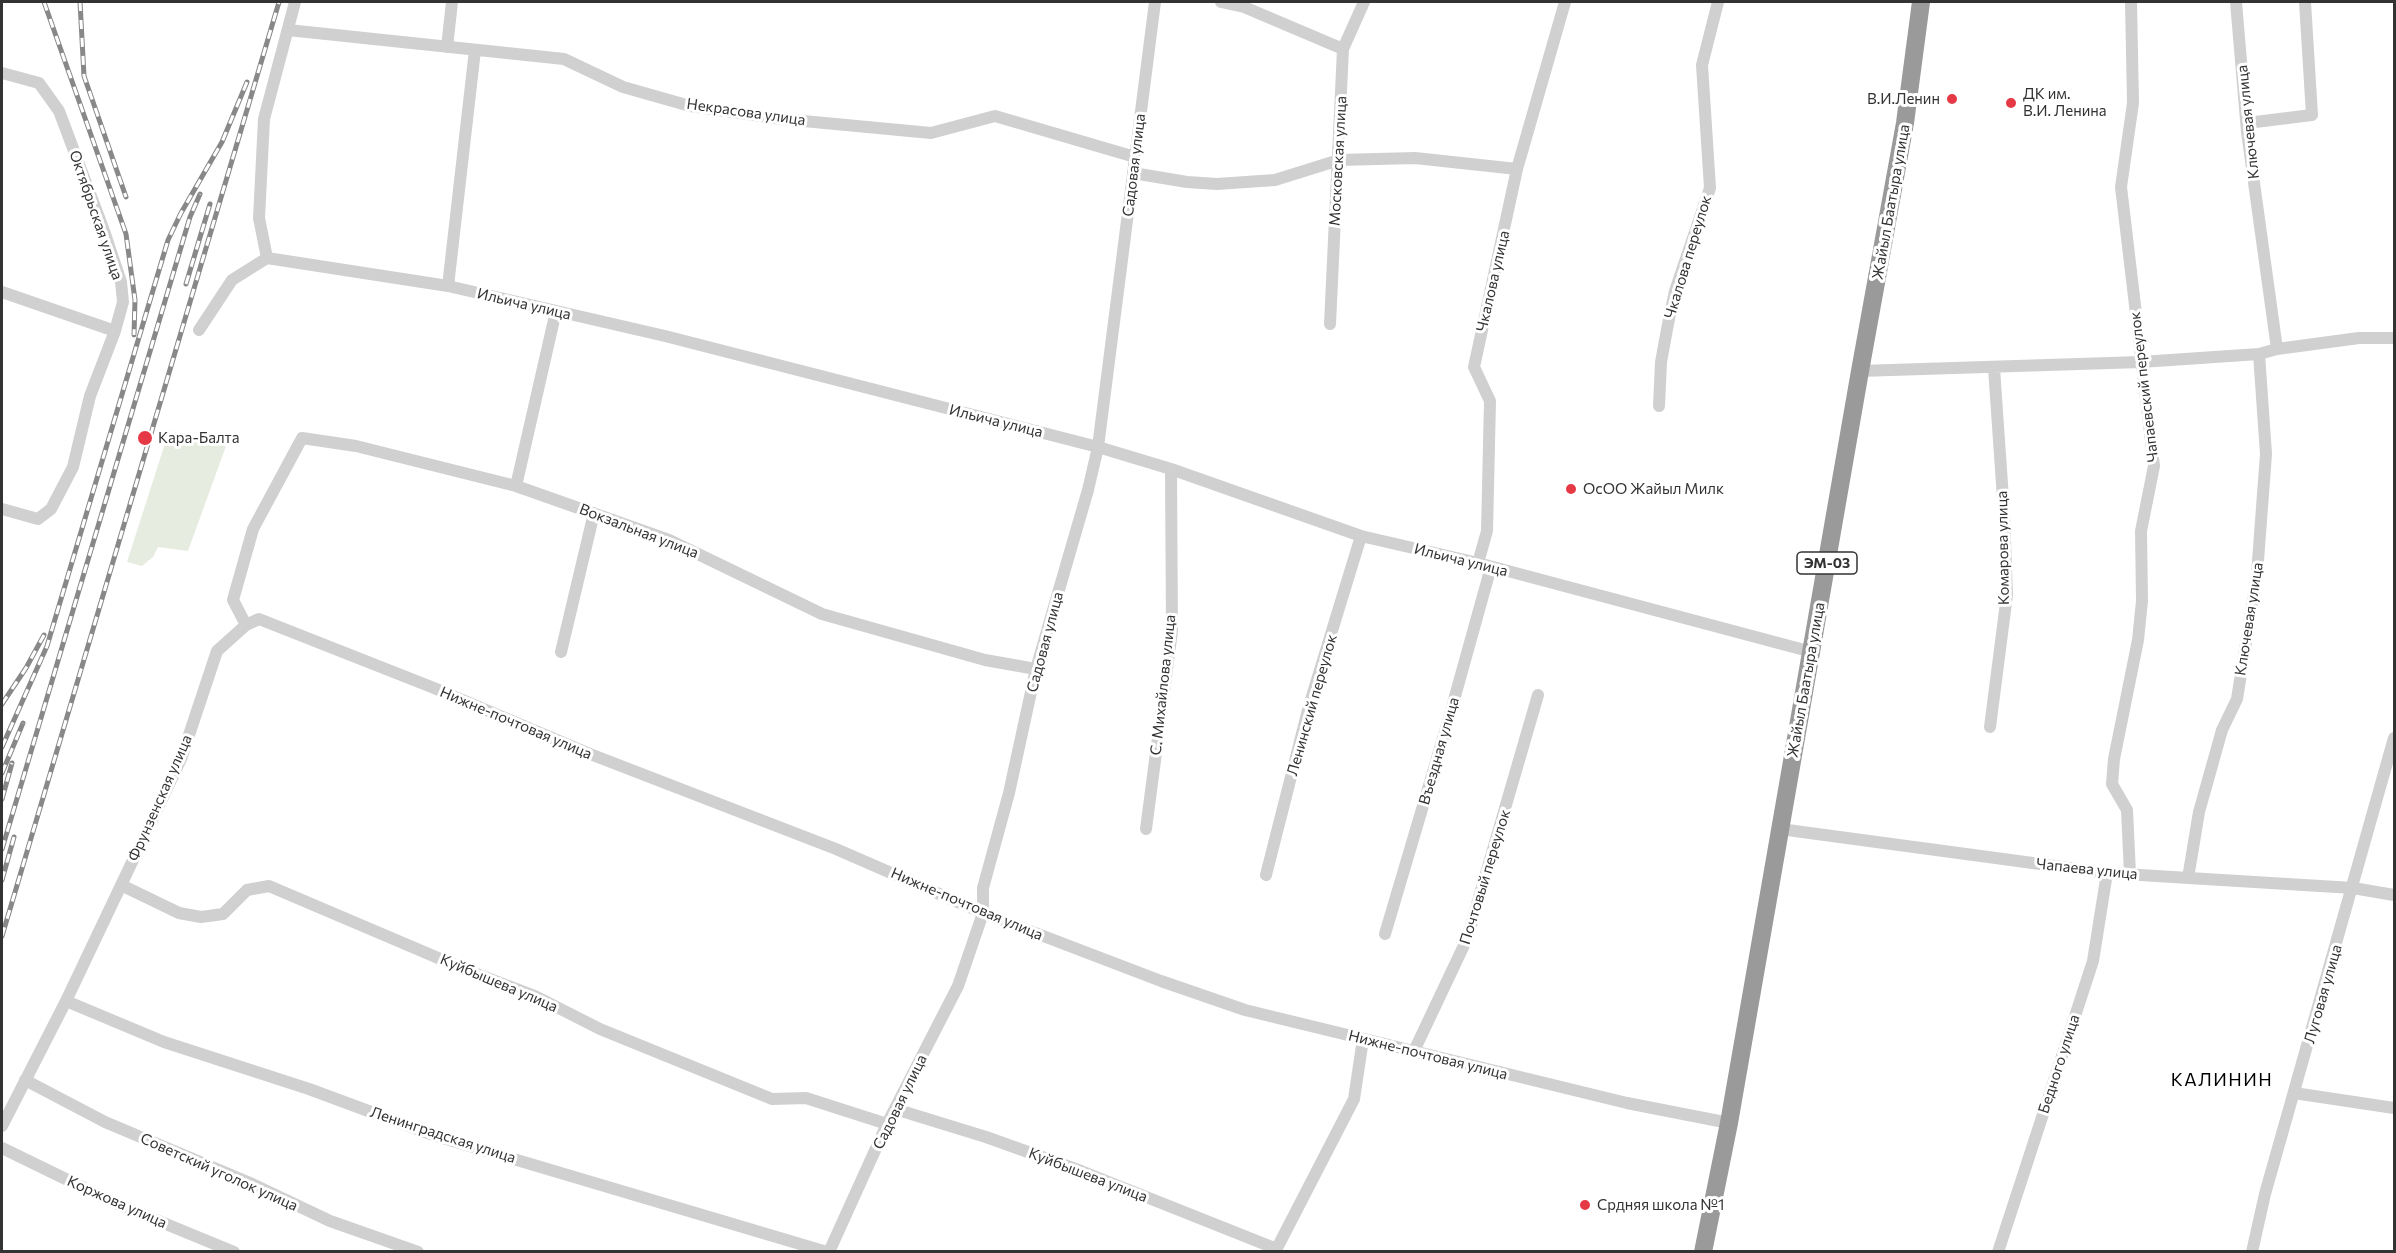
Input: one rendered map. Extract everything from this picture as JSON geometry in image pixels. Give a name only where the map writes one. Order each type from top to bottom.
[{"type":"highway","name":"Жайыл Баатыра улица","points":[[1703,1251],[1720,1121],[1780,829],[1812,652],[1905,123],[1921,2]]},
{"type":"street","points":[[199,330],[232,280],[267,258],[259,218],[264,120],[296,2]]},
{"type":"street","points":[[447,47],[452,2]]},
{"type":"street","name":"Садовая улица","points":[[828,1251],[887,1124],[958,986],[983,913],[983,888],[1009,793],[1036,669],[1098,447],[1155,2]]},
{"type":"street","points":[[1221,2],[1244,7],[1343,49]]},
{"type":"street","name":"Московская улица","points":[[1330,324],[1343,49],[1364,2]]},
{"type":"street","name":"Чкалова улица","points":[[1478,563],[1486,531],[1490,401],[1474,367],[1517,169],[1565,2]]},
{"type":"street","name":"Чкалова переулок","points":[[1659,406],[1661,362],[1668,324],[1676,291],[1710,188],[1702,65],[1718,2]]},
{"type":"street","name":"Чапаевский переулок","points":[[2130,874],[2127,810],[2112,784],[2114,759],[2138,640],[2142,602],[2141,531],[2154,466],[2121,187],[2133,103],[2131,2]]},
{"type":"street","name":"Ключевая улица","points":[[2236,2],[2247,123],[2277,349]]},
{"type":"street","points":[[2247,123],[2312,115],[2305,2]]},
{"type":"street","name":"Некрасова улица","points":[[288,30],[564,59],[623,87],[690,106],[782,118],[931,133],[995,116],[1134,157]]},
{"type":"street","points":[[448,286],[475,50]]},
{"type":"street","name":"Октябрьская улица","points":[[2,73],[39,83],[59,111],[103,228],[121,282],[123,302],[115,331],[90,396],[73,466],[51,509],[38,519],[2,509]]},
{"type":"street","points":[[1133,173],[1187,182],[1217,184],[1275,180],[1339,160],[1414,158],[1517,169]]},
{"type":"street","name":"Ильича улица","points":[[267,258],[448,286],[676,339],[1098,447],[1171,469],[1361,536],[1478,563],[1812,652]]},
{"type":"street","points":[[2,292],[115,331]]},
{"type":"street","points":[[516,486],[556,311]]},
{"type":"street","points":[[1860,371],[2141,362],[2259,354],[2277,349],[2359,338],[2394,338]]},
{"type":"street","name":"Ключевая улица","points":[[2188,878],[2199,812],[2222,730],[2237,699],[2257,574],[2266,454],[2259,354]]},
{"type":"street","name":"Комарова улица","points":[[1990,727],[2007,596],[1994,368]]},
{"type":"street","name":"Вокзальная улица","points":[[246,626],[233,600],[253,529],[302,438],[356,446],[516,486],[669,540],[822,614],[985,660],[1036,669]]},
{"type":"street","name":"С. Михайлова улица","points":[[1146,829],[1172,631],[1171,469]]},
{"type":"street","points":[[561,652],[594,513]]},
{"type":"street","name":"Ленинский переулок","points":[[1266,875],[1310,706],[1361,536]]},
{"type":"street","name":"Въездная улица","points":[[1385,934],[1491,567]]},
{"type":"street","name":"Нижне-почтовая улица","points":[[246,626],[259,620],[434,688],[590,754],[836,849],[983,913],[1161,981],[1245,1010],[1627,1103],[1720,1121]]},
{"type":"street","name":"Фрунзенская улица","points":[[2,1126],[66,1001],[181,759],[217,651],[246,626]]},
{"type":"street","name":"Почтовый переулок","points":[[1413,1051],[1467,939],[1538,696]]},
{"type":"street","name":"Луговая улица","points":[[2252,1251],[2265,1194],[2354,888],[2394,738]]},
{"type":"street","name":"Чапаева улица","points":[[1780,829],[2107,873],[2354,888],[2394,895]]},
{"type":"street","name":"Бедного улица","points":[[1998,1251],[2093,961],[2107,873]]},
{"type":"street","name":"Куйбышева улица","points":[[121,885],[179,914],[201,917],[223,914],[247,890],[269,886],[464,969],[535,996],[600,1029],[772,1099],[806,1098],[887,1124]]},
{"type":"street","name":"Ленинградская улица","points":[[66,1001],[164,1042],[309,1089],[436,1136],[828,1251]]},
{"type":"street","points":[[1276,1250],[1354,1099],[1363,1039]]},
{"type":"street","name":"Советский уголок улица","points":[[26,1080],[105,1122],[250,1183],[330,1221],[418,1251]]},
{"type":"street","points":[[2294,1093],[2394,1108]]},
{"type":"street","name":"Куйбышева улица","points":[[895,1108],[1081,1171],[1276,1250]]},
{"type":"street","name":"Коржова улица","points":[[2,1148],[115,1203],[234,1251]]},
{"type":"shaded area","points":[[169,431],[226,446],[188,551],[158,547],[153,557],[142,566],[127,562]]},
{"type":"railway","points":[[44,2],[126,234],[135,300],[134,335]]},
{"type":"railway","points":[[80,2],[84,76],[126,197]]},
{"type":"railway","points":[[2,936],[279,2]]},
{"type":"railway","points":[[2,747],[47,646],[168,240],[222,142],[247,82]]},
{"type":"railway","points":[[2,849],[190,217],[200,194]]},
{"type":"railway","points":[[186,284],[210,204]]},
{"type":"railway","points":[[2,704],[44,635]]},
{"type":"railway","points":[[2,773],[23,723]]},
{"type":"railway","points":[[2,799],[12,763]]},
{"type":"railway","points":[[2,880],[14,837]]},
{"type":"place","name":"В.И.Ленин","points":[[1952,99]]},
{"type":"place","name":"ДК им. В.И. Ленина","points":[[2011,103]]},
{"type":"place","name":"Кара-Балта","points":[[145,438]]},
{"type":"place","name":"ОсОО Жайыл Милк","points":[[1571,489]]},
{"type":"place","name":"Срдняя школа №1","points":[[1585,1205]]},
{"type":"district","name":"КАЛИНИН","points":[[2222,1080]]}]
